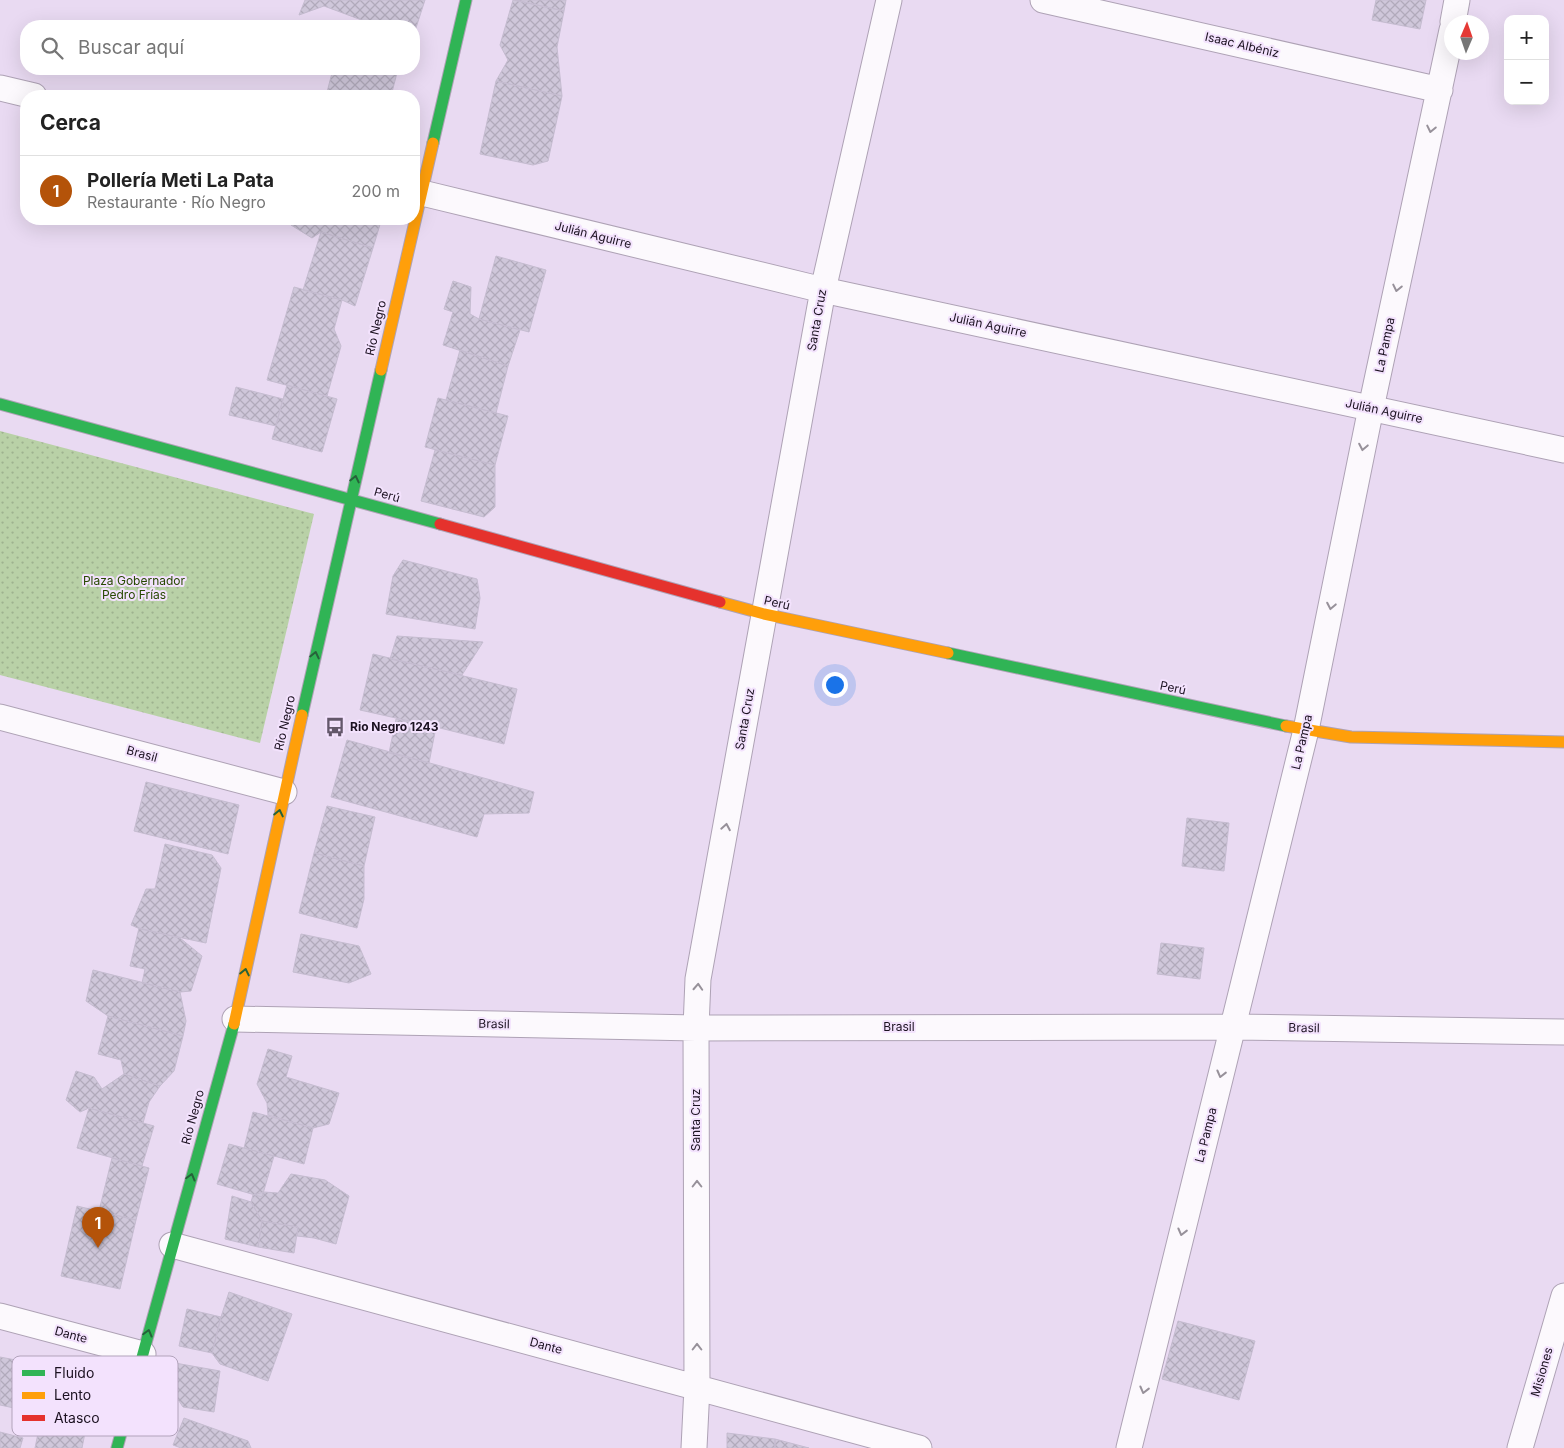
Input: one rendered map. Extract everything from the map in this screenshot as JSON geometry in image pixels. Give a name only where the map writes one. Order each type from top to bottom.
[{"type":"street","name":"Río Negro","points":[[420,180],[466,0]]},
{"type":"street","name":"Santa Cruz","points":[[694,1448],[697,1388],[696,1028],[698,979],[823,290],[889,0]]},
{"type":"street","name":"Isaac Albéniz","points":[[1043,0],[1440,90]]},
{"type":"street","points":[[1454,15],[1457,0]]},
{"type":"street","name":"La Pampa","points":[[1129,1448],[1306,730],[1371,408],[1446,60]]},
{"type":"street","points":[[0,88],[20,93]]},
{"type":"street","name":"Julián Aguirre","points":[[420,193],[823,290],[1564,450]]},
{"type":"street","name":"Río Negro","points":[[143,1354],[234,1020],[351,499],[410,225]]},
{"type":"street","name":"Perú","points":[[0,404],[764,614],[1306,730],[1351,737],[1564,742]]},
{"type":"street","name":"Brasil","points":[[0,717],[284,792]]},
{"type":"street","name":"Brasil","points":[[234,1020],[696,1028],[1233,1027],[1564,1032]]},
{"type":"street","name":"Dante","points":[[172,1245],[919,1448]]},
{"type":"street","name":"Misiones","points":[[1520,1448],[1564,1296]]},
{"type":"street","name":"Dante","points":[[0,1316],[143,1354]]},
{"type":"green space","name":"Plaza Gobernador Pedro Frías","points":[[0,431],[314,514],[260,743],[0,675]]},
{"type":"building","points":[[305,0],[425,0],[419,20],[362,20],[324,6],[299,15]]},
{"type":"building","points":[[513,0],[564,11],[557,47],[562,96],[496,81],[508,60],[500,45]]},
{"type":"building","points":[[516,0],[566,0],[564,11]]},
{"type":"building","points":[[1376,0],[1426,0],[1420,29],[1372,20]]},
{"type":"building","points":[[331,75],[396,75],[393,90],[328,90]]},
{"type":"building","points":[[496,81],[562,96],[548,161],[533,165],[480,154]]},
{"type":"building","points":[[291,225],[380,225],[373,248],[321,232],[312,238]]},
{"type":"building","points":[[321,232],[373,248],[355,306],[342,300],[303,290]]},
{"type":"building","points":[[496,256],[546,270],[529,332],[479,319]]},
{"type":"building","points":[[453,281],[471,287],[470,314],[479,319],[520,330],[508,366],[443,345],[453,312],[444,309]]},
{"type":"building","points":[[294,287],[342,300],[334,329],[341,346],[327,396],[267,380]]},
{"type":"building","points":[[460,350],[508,366],[496,413],[446,400]]},
{"type":"building","points":[[287,385],[337,399],[322,452],[272,439]]},
{"type":"building","points":[[236,387],[283,399],[276,426],[229,415]]},
{"type":"building","points":[[438,398],[508,416],[495,465],[425,447]]},
{"type":"building","points":[[435,450],[495,465],[495,507],[484,517],[421,501]]},
{"type":"building","points":[[403,560],[477,579],[480,598],[475,629],[386,614],[393,576]]},
{"type":"building","points":[[397,636],[483,642],[462,675],[390,659]]},
{"type":"building","points":[[373,654],[517,689],[504,744],[360,710]]},
{"type":"building","points":[[396,719],[436,727],[429,763],[389,753]]},
{"type":"building","points":[[347,740],[534,792],[529,813],[484,814],[477,837],[331,797]]},
{"type":"building","points":[[146,782],[239,805],[228,854],[134,831]]},
{"type":"building","points":[[327,806],[375,817],[364,866],[314,853]]},
{"type":"building","points":[[1187,818],[1229,823],[1224,871],[1182,866]]},
{"type":"building","points":[[165,844],[212,855],[221,868],[206,943],[140,929],[131,925],[146,889],[155,889]]},
{"type":"building","points":[[314,853],[364,866],[364,899],[357,928],[299,913]]},
{"type":"building","points":[[139,928],[180,938],[202,956],[191,991],[180,992],[142,983],[145,969],[130,966]]},
{"type":"building","points":[[301,934],[359,946],[371,974],[349,983],[293,972]]},
{"type":"building","points":[[1161,943],[1204,948],[1200,979],[1157,974]]},
{"type":"building","points":[[93,970],[180,992],[186,1021],[183,1036],[108,1016],[86,1001]]},
{"type":"building","points":[[108,1016],[183,1036],[174,1071],[160,1086],[124,1074],[121,1060],[98,1054]]},
{"type":"building","points":[[268,1049],[292,1056],[286,1077],[339,1093],[329,1124],[313,1128],[268,1115],[267,1103],[257,1084]]},
{"type":"building","points":[[76,1071],[94,1077],[102,1089],[124,1074],[160,1086],[149,1102],[143,1123],[89,1108],[80,1112],[66,1100]]},
{"type":"building","points":[[89,1108],[154,1126],[142,1166],[77,1148]]},
{"type":"building","points":[[253,1112],[313,1128],[304,1164],[244,1148]]},
{"type":"building","points":[[229,1144],[274,1156],[262,1197],[217,1184]]},
{"type":"building","points":[[112,1158],[149,1168],[136,1220],[99,1211]]},
{"type":"building","points":[[291,1174],[325,1180],[349,1196],[336,1244],[297,1236],[298,1227],[262,1221],[251,1202],[253,1195],[264,1192],[278,1193]]},
{"type":"building","points":[[232,1196],[251,1202],[262,1221],[258,1247],[225,1239]]},
{"type":"building","points":[[77,1206],[136,1220],[120,1289],[61,1276]]},
{"type":"building","points":[[262,1221],[298,1227],[294,1253],[258,1247]]},
{"type":"building","points":[[229,1292],[292,1314],[268,1381],[220,1364],[212,1353]]},
{"type":"building","points":[[187,1309],[221,1317],[212,1353],[179,1346]]},
{"type":"building","points":[[1178,1321],[1255,1341],[1239,1400],[1162,1379]]},
{"type":"building","points":[[0,1357],[12,1359],[12,1408],[0,1405]]},
{"type":"building","points":[[178,1364],[220,1371],[214,1412],[183,1407],[178,1400]]},
{"type":"building","points":[[184,1418],[248,1441],[251,1448],[181,1448],[173,1445]]},
{"type":"building","points":[[0,1432],[23,1438],[20,1448],[0,1448]]},
{"type":"building","points":[[727,1433],[775,1439],[775,1448],[727,1448]]},
{"type":"building","points":[[37,1436],[84,1436],[82,1448],[35,1448]]},
{"type":"building","points":[[775,1439],[809,1448],[775,1448]]},
{"type":"traffic: fast","points":[[433,143],[466,0]]},
{"type":"traffic: fast","points":[[302,715],[381,370]]},
{"type":"traffic: fast","points":[[0,404],[440,524]]},
{"type":"traffic: fast","points":[[948,653],[1286,726]]},
{"type":"traffic: fast","points":[[142,1356],[234,1024]]},
{"type":"traffic: fast","points":[[117,1448],[120,1436]]},
{"type":"traffic: slow","points":[[420,200],[433,143]]},
{"type":"traffic: slow","points":[[381,370],[414,225]]},
{"type":"traffic: slow","points":[[720,602],[764,614],[948,653]]},
{"type":"traffic: slow","points":[[234,1024],[302,715]]},
{"type":"traffic: slow","points":[[1286,726],[1351,737],[1564,742]]},
{"type":"traffic: jam","points":[[440,524],[720,602]]},
{"type":"place","name":"Rio Negro 1243","points":[[335,727]]},
{"type":"place","name":"Pollería Meti La Pata","points":[[98,1248]]}]
